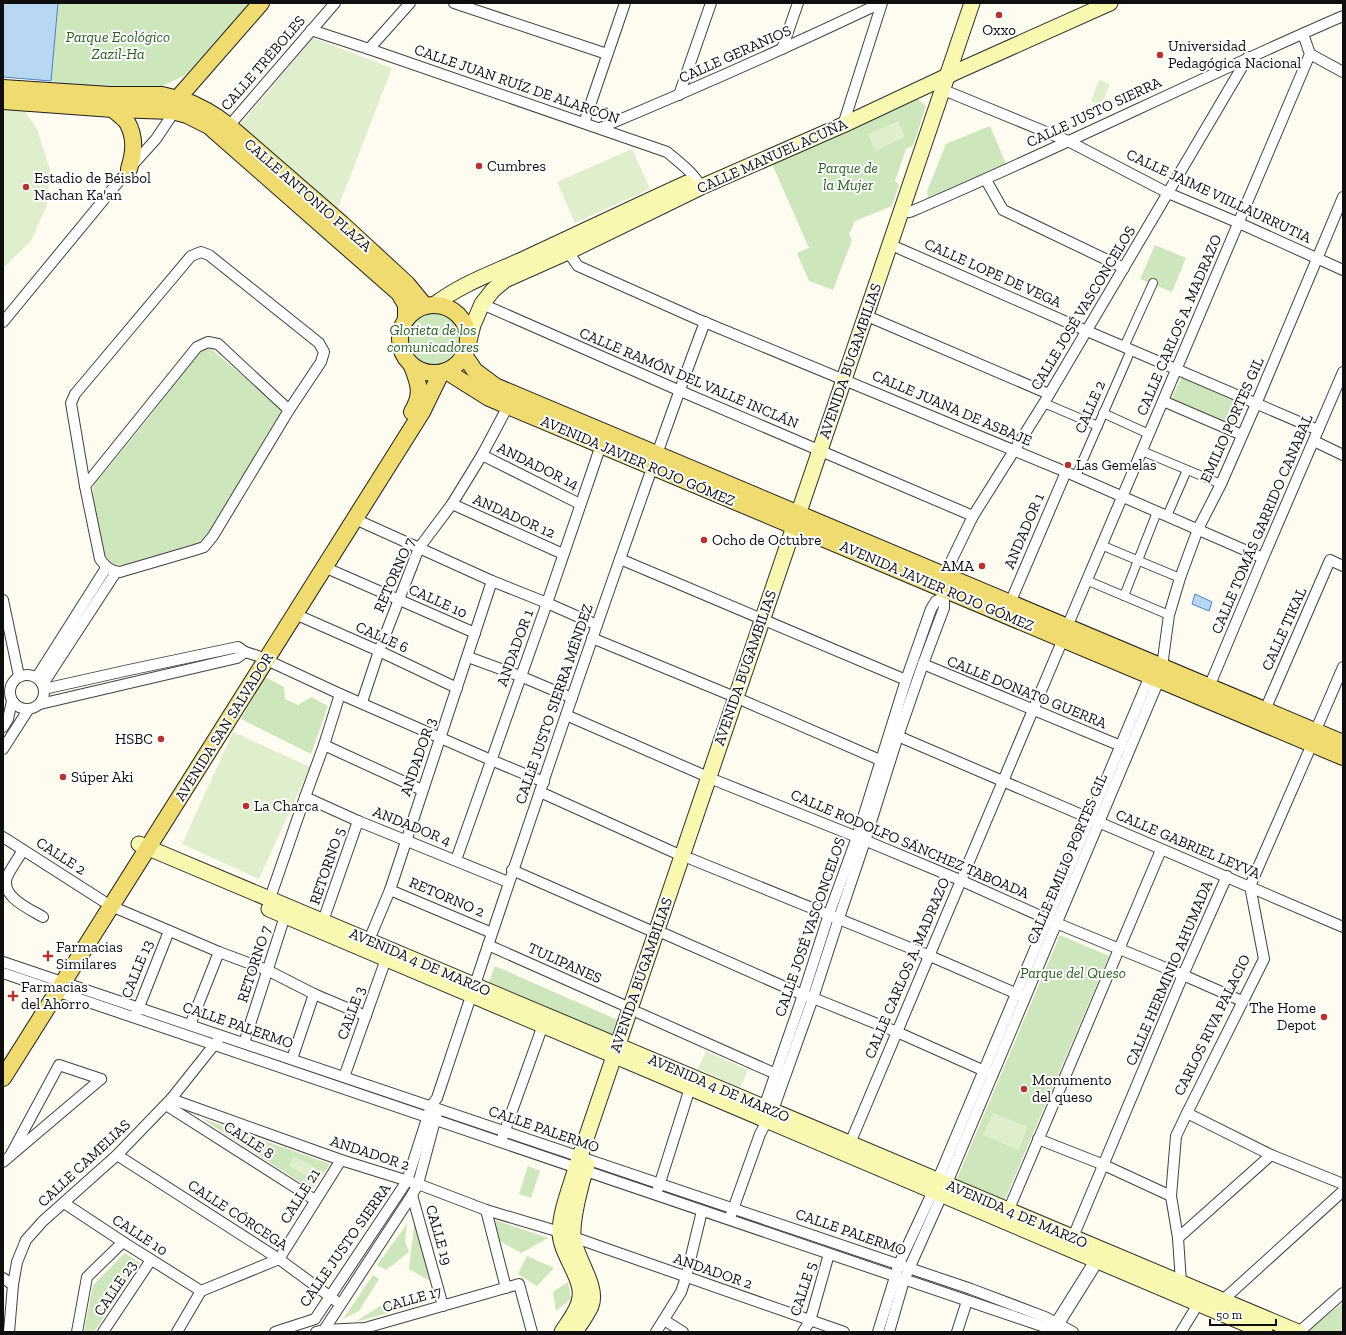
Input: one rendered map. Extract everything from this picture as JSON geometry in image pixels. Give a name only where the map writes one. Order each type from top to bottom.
[{"type":"main road","points":[[176,105],[261,3]]},
{"type":"main road","name":"AVENIDA BUGAMBILIAS","points":[[562,1332],[576,1309],[580,1297],[579,1285],[562,1247],[573,1224],[582,1164],[906,212],[954,68],[972,3]]},
{"type":"main road","name":"AVENIDA BUGAMBILIAS","points":[[848,381],[874,319],[898,248],[906,212],[951,93],[954,68],[981,3]]},
{"type":"main road","name":"CALLE MANUEL ACUÑA","points":[[430,306],[473,281],[844,120],[954,68],[1085,3]]},
{"type":"main road","name":"CALLE MANUEL ACUÑA","points":[[954,68],[1110,3]]},
{"type":"main road","name":"CALLE ANTONIO PLAZA","points":[[3,88],[110,95],[162,95],[191,117],[209,126],[399,293],[406,305],[406,319]]},
{"type":"main road","name":"CALLE ANTONIO PLAZA","points":[[3,101],[113,109],[176,105],[204,108],[229,126],[342,224],[430,306]]},
{"type":"main road","points":[[113,109],[126,122],[134,141],[133,155],[128,169]]},
{"type":"main road","name":"CALLE MANUEL ACUÑA","points":[[466,350],[473,325],[482,304],[493,290],[505,280],[568,252],[699,183]]},
{"type":"main road","points":[[430,306],[444,306],[455,312],[463,321],[468,332],[466,350],[459,362],[444,372],[431,374],[420,371],[412,366],[400,349],[399,338],[401,328],[406,319],[414,311],[430,306]]},
{"type":"main road","name":"AVENIDA JAVIER ROJO GÓMEZ","points":[[466,350],[475,371],[492,392],[508,406],[601,445],[655,460]]},
{"type":"main road","name":"AVENIDA SAN SALVADOR","points":[[3,1078],[56,985],[141,850],[256,656],[417,402],[420,393],[418,382],[412,366]]},
{"type":"main road","name":"AVENIDA JAVIER ROJO GÓMEZ","points":[[444,372],[800,522],[945,588],[1209,687],[1265,710],[1314,738],[1343,757]]},
{"type":"main road","name":"AVENIDA SAN SALVADOR","points":[[256,656],[295,614],[422,412],[444,372]]},
{"type":"main road","name":"AVENIDA JAVIER ROJO GÓMEZ","points":[[945,588],[1010,603],[1065,633]]},
{"type":"main road","name":"AVENIDA JAVIER ROJO GÓMEZ","points":[[1158,669],[1314,738],[1343,743]]},
{"type":"main road","name":"AVENIDA 4 DE MARZO","points":[[141,850],[268,903],[324,921],[369,940],[473,990],[543,1026],[620,1052],[690,1088],[766,1114]]},
{"type":"main road","name":"AVENIDA 4 DE MARZO","points":[[268,903],[285,916],[386,959],[473,990],[1220,1306],[1299,1332]]},
{"type":"main road","name":"AVENIDA SAN SALVADOR","points":[[3,1059],[56,985]]},
{"type":"main road","name":"AVENIDA 4 DE MARZO","points":[[1006,1215],[1073,1237],[1104,1256]]},
{"type":"main road","name":"AVENIDA BUGAMBILIAS","points":[[567,1235],[574,1245],[591,1286],[592,1299],[588,1311],[575,1332]]},
{"type":"main road","name":"AVENIDA 4 DE MARZO","points":[[1179,1288],[1198,1304],[1220,1306],[1265,1332]]},
{"type":"street","name":"CALLE TRÉBOLES","points":[[229,126],[335,3]]},
{"type":"street","points":[[369,49],[410,3]]},
{"type":"street","points":[[454,3],[607,54]]},
{"type":"street","points":[[679,95],[711,3]]},
{"type":"street","points":[[782,49],[798,3]]},
{"type":"street","points":[[844,120],[881,3]]},
{"type":"street","name":"CALLE GERANIOS","points":[[600,128],[679,95],[881,3]]},
{"type":"street","points":[[584,123],[622,4]]},
{"type":"street","name":"CALLE JUSTO SIERRA","points":[[906,212],[986,180],[1248,57],[1343,16]]},
{"type":"street","name":"CALLE JUAN RUÍZ DE ALARCÓN","points":[[311,30],[667,152],[692,173],[699,183]]},
{"type":"street","points":[[1303,34],[1310,54],[1343,72]]},
{"type":"street","name":"CALLE CARLOS A. MADRAZO","points":[[848,1148],[930,956],[960,880],[1034,711],[1086,580],[1123,497],[1175,370],[1310,54]]},
{"type":"street","name":"CALLE JOSÉ VASCONCELOS","points":[[729,1220],[760,1134],[776,1074],[803,995],[834,916],[861,839],[894,734],[906,680],[931,609],[945,588],[973,516],[1044,403],[1248,57]]},
{"type":"street","name":"CALLE JAIME VIILLAURRUTIA","points":[[951,93],[1068,141],[1168,193],[1343,270]]},
{"type":"street","points":[[3,322],[128,169],[156,139],[176,105]]},
{"type":"street","points":[[986,180],[1003,210],[1124,268]]},
{"type":"street","name":"EMILIO PORTES GIL","points":[[1158,669],[1180,578],[1198,529],[1256,404],[1343,197]]},
{"type":"street","name":"CALLE LOPE DE VEGA","points":[[898,248],[1175,370],[1318,430]]},
{"type":"street","points":[[201,252],[209,255],[319,343],[324,352],[321,362],[289,410],[213,536],[204,547],[120,572],[111,570],[100,560],[85,486],[71,403],[75,394],[192,256],[201,252]]},
{"type":"street","name":"CALLE JUANA DE ASBAJE","points":[[568,252],[578,266],[704,322],[1076,476],[1262,558]]},
{"type":"street","name":"CALLE 2","points":[[1076,476],[1104,414],[1153,283]]},
{"type":"street","name":"CALLE RAMÓN DEL VALLE INCLÁN","points":[[482,304],[678,390],[973,516]]},
{"type":"street","points":[[874,319],[1049,394]]},
{"type":"street","name":"CALLE JUSTO SIERRA MÉNDEZ","points":[[435,1104],[512,870],[544,782],[678,390],[704,322]]},
{"type":"street","points":[[85,486],[197,347],[208,342],[218,344],[289,410]]},
{"type":"street","name":"CALLE TOMÁS GARRIDO CANABAL","points":[[1209,687],[1262,558],[1343,372]]},
{"type":"street","points":[[1163,401],[1242,435]]},
{"type":"street","points":[[1044,403],[1098,426]]},
{"type":"street","name":"RETORNO 7","points":[[362,702],[398,599],[419,548],[452,504],[482,455],[508,406]]},
{"type":"street","points":[[1104,414],[1149,434]]},
{"type":"street","points":[[1314,441],[1343,455]]},
{"type":"street","name":"ANDADOR 1","points":[[456,860],[601,445]]},
{"type":"street","points":[[1142,451],[1220,484]]},
{"type":"street","name":"ANDADOR 14","points":[[482,455],[580,504]]},
{"type":"street","points":[[1167,516],[1187,470]]},
{"type":"street","name":"ANDADOR 1","points":[[1010,603],[1066,472]]},
{"type":"street","name":"ANDADOR 12","points":[[452,504],[563,554]]},
{"type":"street","points":[[1124,596],[1157,512]]},
{"type":"street","points":[[355,518],[492,581],[597,625]]},
{"type":"street","points":[[1101,545],[1180,578]]},
{"type":"street","points":[[620,559],[906,680]]},
{"type":"street","name":"CALLE TIKAL","points":[[1265,710],[1330,560],[1343,566]]},
{"type":"street","name":"CALLE 10","points":[[324,567],[474,633]]},
{"type":"street","points":[[40,704],[43,700],[41,684],[111,570]]},
{"type":"street","points":[[1086,580],[1170,615]]},
{"type":"street","name":"ANDADOR 3","points":[[369,940],[390,890],[492,581]]},
{"type":"street","name":"CALLE JOSÉ VASCONCELOS","points":[[861,839],[880,760],[894,734],[923,664],[944,608],[945,588]]},
{"type":"street","points":[[3,600],[19,676]]},
{"type":"street","name":"CALLE 6","points":[[295,614],[379,651],[457,688]]},
{"type":"street","points":[[592,638],[740,699],[880,760]]},
{"type":"street","points":[[3,727],[8,719],[8,694],[12,684],[19,676],[28,674],[41,684],[128,670],[238,647],[340,694],[362,702],[544,782]]},
{"type":"street","points":[[3,749],[28,710],[40,704],[238,658],[256,656]]},
{"type":"street","points":[[468,656],[572,698]]},
{"type":"street","name":"CALLE DONATO GUERRA","points":[[923,664],[1121,746]]},
{"type":"street","points":[[1250,886],[1343,667]]},
{"type":"street","name":"CALLE EMILIO PORTES GIL","points":[[1094,820],[1121,746],[1158,669]]},
{"type":"street","name":"CALLE EMILIO PORTES GIL","points":[[940,1187],[1158,669]]},
{"type":"street","points":[[8,694],[18,707],[28,710]]},
{"type":"street","points":[[268,903],[324,745],[340,694]]},
{"type":"street","name":"CALLE RODOLFO SÁNCHEZ TABOADA","points":[[566,715],[713,779],[960,880],[1119,950],[1183,975],[1242,1001]]},
{"type":"street","name":"CALLE GABRIEL LEYVA","points":[[894,734],[1343,927]]},
{"type":"street","points":[[324,745],[422,790]]},
{"type":"street","points":[[540,792],[686,858],[834,916],[1021,995]]},
{"type":"street","name":"ANDADOR 4","points":[[305,797],[358,821],[508,882]]},
{"type":"street","name":"RETORNO 5","points":[[324,921],[358,821]]},
{"type":"street","name":"CALLE 2","points":[[3,837],[107,904]]},
{"type":"street","points":[[23,850],[6,878],[5,886],[9,896],[43,917]]},
{"type":"street","points":[[1006,1215],[1162,850]]},
{"type":"street","points":[[512,870],[803,995],[814,998],[897,1032],[988,1073]]},
{"type":"street","name":"CALLE HERMINIO AHUMADA","points":[[1073,1237],[1183,975],[1227,876]]},
{"type":"street","name":"CARLOS RIVA PALACIO","points":[[1179,1288],[1178,1238],[1171,1196],[1176,1136],[1264,959],[1250,886]]},
{"type":"street","name":"RETORNO 2","points":[[390,890],[492,933]]},
{"type":"street","points":[[107,904],[169,931],[267,970],[314,994],[366,1016]]},
{"type":"street","name":"RETORNO 7","points":[[244,1043],[285,916]]},
{"type":"street","name":"CALLE JOSÉ VASCONCELOS","points":[[766,1114],[814,998],[834,916]]},
{"type":"street","name":"CALLE 13","points":[[135,1018],[138,1007],[169,931]]},
{"type":"street","name":"TULIPANES","points":[[488,945],[776,1074]]},
{"type":"street","points":[[190,1025],[220,952]]},
{"type":"street","name":"CALLE 3","points":[[344,1077],[386,959]]},
{"type":"street","name":"CALLE PALERMO","points":[[3,962],[135,1018],[431,1119],[500,1142],[659,1183],[971,1289],[1045,1317],[1059,1330]]},
{"type":"street","name":"CALLE PALERMO","points":[[3,973],[56,985],[138,1007],[344,1077],[435,1104],[505,1131],[656,1195],[967,1301],[1042,1326],[1059,1330]]},
{"type":"street","points":[[292,1059],[314,994]]},
{"type":"street","points":[[500,1142],[543,1026]]},
{"type":"street","name":"CALLE CAMELIAS","points":[[9,1332],[13,1285],[18,1262],[26,1240],[43,1221],[117,1155],[169,1102],[215,1045],[221,1035]]},
{"type":"street","points":[[58,1065],[101,1079],[6,1159],[58,1065]]},
{"type":"street","points":[[656,1195],[690,1088]]},
{"type":"street","name":"ANDADOR 2","points":[[169,1102],[407,1182],[418,1184],[486,1210],[567,1235],[844,1332]]},
{"type":"street","name":"CALLE 8","points":[[169,1102],[315,1200]]},
{"type":"street","name":"CALLE JUSTO SIERRA","points":[[320,1331],[341,1304],[418,1184],[435,1104]]},
{"type":"street","points":[[1187,1113],[1271,1154],[1343,1184]]},
{"type":"street","name":"CALLE JUSTO SIERRA","points":[[275,1332],[315,1319],[407,1182],[431,1119]]},
{"type":"street","points":[[1038,1139],[1104,1165],[1171,1196]]},
{"type":"street","points":[[1178,1238],[1271,1154]]},
{"type":"street","name":"CALLE CÓRCEGA","points":[[117,1155],[279,1259],[341,1304]]},
{"type":"street","name":"CALLE 21","points":[[279,1259],[341,1160]]},
{"type":"street","points":[[889,1332],[899,1278],[899,1264],[940,1187]]},
{"type":"street","points":[[878,1332],[899,1278],[910,1268],[940,1187]]},
{"type":"street","points":[[1220,1306],[1343,1191]]},
{"type":"street","name":"CALLE 19","points":[[412,1195],[443,1306]]},
{"type":"street","name":"CALLE 10","points":[[64,1203],[201,1291]]},
{"type":"street","points":[[486,1210],[506,1288]]},
{"type":"street","points":[[656,1332],[681,1292],[702,1211]]},
{"type":"street","points":[[77,1332],[87,1278],[123,1242]]},
{"type":"street","name":"CALLE 5","points":[[803,1332],[810,1320],[829,1254]]},
{"type":"street","points":[[1059,1330],[1104,1256]]},
{"type":"street","points":[[176,1332],[201,1291],[279,1259]]},
{"type":"street","name":"CALLE 23","points":[[103,1332],[151,1260]]},
{"type":"street","points":[[3,1278],[13,1285]]},
{"type":"street","name":"CALLE 17","points":[[320,1331],[365,1328],[519,1284],[532,1332]]},
{"type":"street","points":[[1299,1332],[1343,1293]]},
{"type":"street","points":[[957,1332],[967,1301]]},
{"type":"street","points":[[1181,1332],[1198,1304]]},
{"type":"street","points":[[664,1320],[683,1332]]},
{"type":"green space","name":"Parque Ecológico Zazil-Ha","points":[[58,3],[251,3],[184,76],[160,87],[86,89],[51,81]]},
{"type":"green space","points":[[313,38],[392,68],[337,210],[239,126]]},
{"type":"green space","points":[[1099,80],[1110,84],[1101,105],[1091,101]]},
{"type":"green space","name":"Parque de la Mujer","points":[[918,99],[926,106],[913,146],[906,149],[895,181],[899,185],[892,206],[855,221],[849,234],[852,240],[833,290],[809,281],[797,253],[809,248],[772,164]]},
{"type":"green space","name":"Estadio de Béisbol Nachan Ka'an","points":[[3,105],[22,107],[37,129],[50,170],[47,205],[31,241],[3,268]]},
{"type":"green space","points":[[898,121],[905,137],[875,151],[868,134]]},
{"type":"green space","points":[[990,126],[1007,166],[928,199],[927,191],[946,144]]},
{"type":"green space","points":[[632,149],[650,189],[575,223],[557,182]]},
{"type":"green space","points":[[1155,245],[1186,258],[1172,292],[1140,279]]},
{"type":"green space","name":"Glorieta de los comunicadores","points":[[433,312],[447,316],[455,324],[459,338],[455,352],[447,360],[433,364],[419,360],[411,352],[407,338],[411,324],[419,316]]},
{"type":"green space","points":[[210,348],[285,411],[205,540],[199,545],[123,565],[113,564],[105,556],[99,532],[92,495],[94,485],[147,420],[200,351]]},
{"type":"green space","points":[[1182,377],[1244,402],[1234,426],[1171,399]]},
{"type":"green space","points":[[265,677],[284,687],[285,699],[298,705],[311,697],[328,706],[311,754],[241,719]]},
{"type":"green space","name":"La Charca","points":[[233,732],[310,767],[259,879],[182,844]]},
{"type":"green space","name":"Parque del Queso","points":[[1060,935],[1109,956],[1003,1204],[956,1181]]},
{"type":"green space","points":[[495,966],[620,1021],[613,1040],[487,987]]},
{"type":"green space","points":[[706,1051],[748,1070],[740,1088],[698,1069]]},
{"type":"green space","points":[[993,1113],[1028,1127],[1018,1150],[983,1135]]},
{"type":"green space","points":[[201,1118],[330,1164],[312,1190]]},
{"type":"green space","points":[[294,1156],[316,1168],[310,1178],[289,1166]]},
{"type":"green space","points":[[528,1166],[540,1171],[531,1198],[519,1194]]},
{"type":"green space","points":[[492,1219],[548,1238],[521,1253],[498,1240]]},
{"type":"green space","points":[[407,1224],[405,1241],[409,1252],[386,1270],[377,1265]]},
{"type":"green space","points":[[416,1225],[430,1281],[409,1269],[414,1226]]},
{"type":"green space","points":[[125,1253],[140,1263],[94,1332],[84,1332],[93,1285]]},
{"type":"green space","points":[[527,1256],[554,1268],[537,1286],[518,1274]]},
{"type":"green space","points":[[373,1275],[379,1279],[359,1311],[343,1319]]},
{"type":"green space","points":[[568,1282],[571,1299],[556,1311],[553,1292]]},
{"type":"green space","points":[[394,1297],[414,1306],[355,1322]]},
{"type":"green space","points":[[1343,1303],[1343,1332],[1312,1332],[1308,1330]]},
{"type":"water","points":[[3,3],[58,3],[51,81],[3,77]]},
{"type":"water","points":[[1195,594],[1212,602],[1209,611],[1192,604]]},
{"type":"place","name":"Oxxo","points":[[999,15]]},
{"type":"place","name":"Universidad Pedagógica Nacional","points":[[1160,55]]},
{"type":"place","name":"Cumbres","points":[[479,166]]},
{"type":"place","name":"Estadio de Béisbol Nachan Ka'an","points":[[26,187]]},
{"type":"place","name":"Las Gemelas","points":[[1068,465]]},
{"type":"place","name":"Ocho de Octubre","points":[[704,540]]},
{"type":"place","name":"AMA","points":[[982,566]]},
{"type":"place","name":"HSBC","points":[[161,739]]},
{"type":"place","name":"Súper Aki","points":[[63,777]]},
{"type":"place","name":"La Charca","points":[[246,806]]},
{"type":"place","name":"Farmacias Similares","points":[[48,956]]},
{"type":"place","name":"Farmacias del Ahorro","points":[[13,996]]},
{"type":"place","name":"The Home Depot","points":[[1324,1017]]},
{"type":"place","name":"Monumento del queso","points":[[1024,1089]]}]
